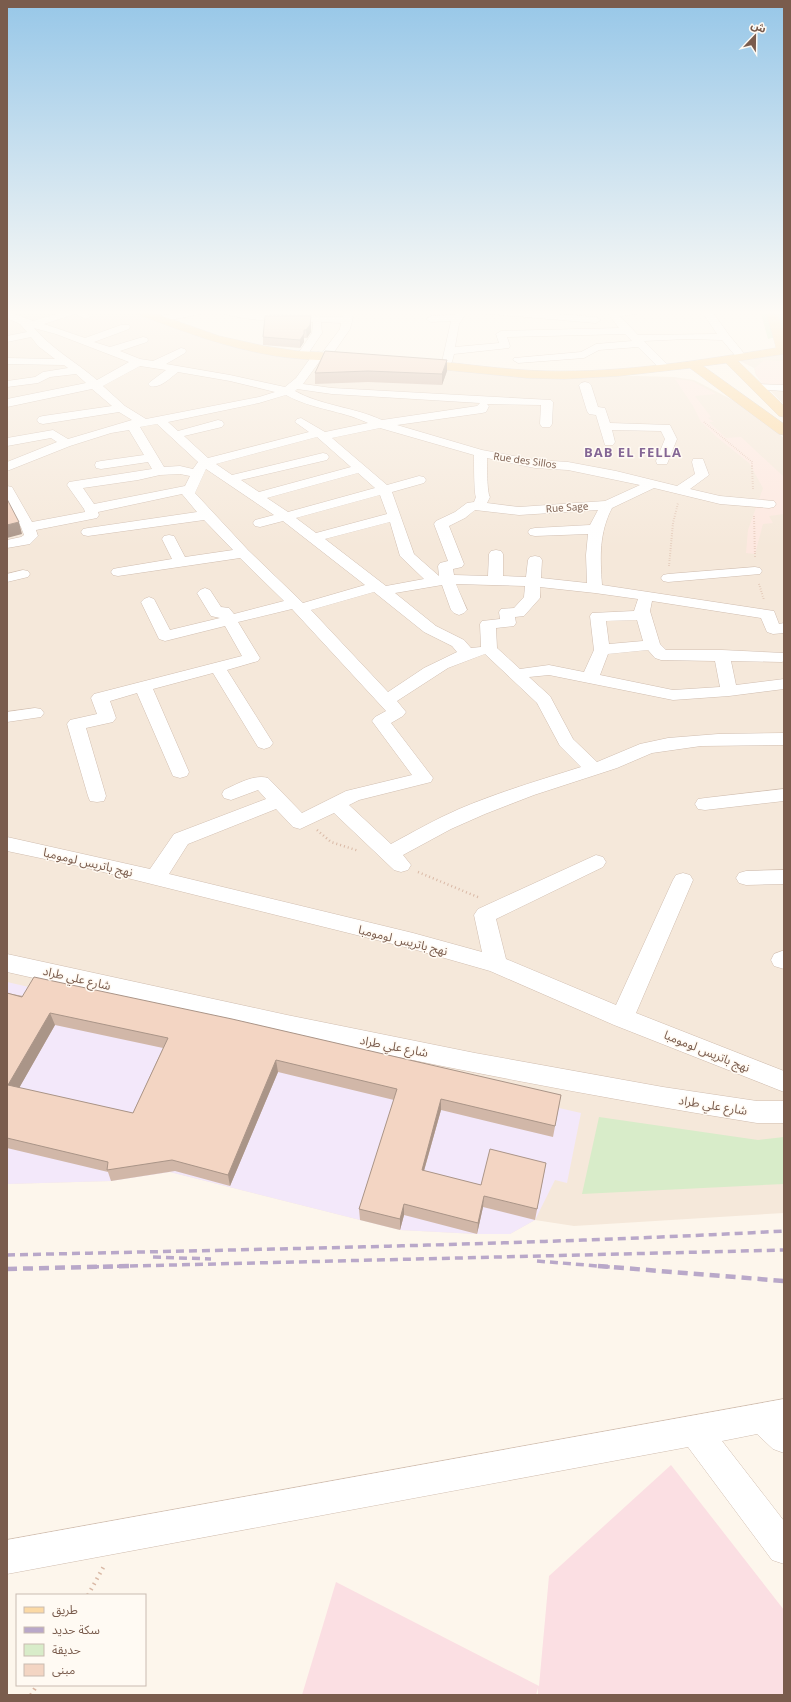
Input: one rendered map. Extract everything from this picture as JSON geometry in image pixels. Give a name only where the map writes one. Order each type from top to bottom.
[{"type":"main road","points":[[728,389],[750,404],[784,431]]},
{"type":"main road","points":[[760,389],[784,413]]},
{"type":"street","points":[[7,403],[76,389]]},
{"type":"street","points":[[98,389],[137,423],[160,471]]},
{"type":"street","name":"Rue des Sillos","points":[[280,389],[287,391],[305,401],[363,416],[380,424],[480,453],[535,464],[605,467],[651,484],[720,500],[769,504]]},
{"type":"street","points":[[320,389],[488,397],[547,402],[546,424]]},
{"type":"street","points":[[586,389],[593,411],[601,411],[609,442]]},
{"type":"street","points":[[7,467],[66,443],[137,423],[259,400],[287,391]]},
{"type":"street","points":[[28,527],[92,515],[91,509],[74,485],[138,476],[160,471],[202,469],[320,435],[380,424],[482,409],[488,397]]},
{"type":"street","points":[[43,420],[121,408]]},
{"type":"street","points":[[158,420],[175,435],[202,469],[230,479],[285,516],[430,629],[458,643],[467,653]]},
{"type":"street","points":[[301,422],[320,435],[386,490],[407,556],[441,580],[459,610]]},
{"type":"street","points":[[175,435],[218,424]]},
{"type":"street","points":[[605,426],[666,428],[671,439],[662,461]]},
{"type":"street","points":[[7,442],[53,434],[66,443]]},
{"type":"street","points":[[441,580],[445,566],[456,564],[441,524],[460,516],[472,506],[479,506],[483,497],[481,494],[482,482],[480,453]]},
{"type":"street","points":[[230,479],[323,456]]},
{"type":"street","points":[[101,465],[153,458]]},
{"type":"street","points":[[681,491],[702,475],[698,462]]},
{"type":"street","points":[[202,469],[189,489],[189,497],[297,606],[391,707]]},
{"type":"street","points":[[256,497],[360,469]]},
{"type":"street","points":[[260,523],[419,480]]},
{"type":"street","name":"Rue Sage","points":[[479,506],[519,511],[607,505],[651,484]]},
{"type":"street","points":[[91,509],[189,489]]},
{"type":"street","points":[[7,490],[28,527],[31,536],[29,539],[7,544]]},
{"type":"street","points":[[595,588],[593,542],[598,518],[607,505]]},
{"type":"street","points":[[88,532],[207,515]]},
{"type":"street","points":[[314,538],[395,516]]},
{"type":"street","points":[[535,532],[596,529]]},
{"type":"street","points":[[169,539],[181,563]]},
{"type":"street","points":[[118,572],[243,553]]},
{"type":"street","points":[[495,580],[496,554]]},
{"type":"street","points":[[535,560],[532,598],[518,613],[507,612],[508,623],[488,624],[489,649],[544,700],[566,742],[594,769]]},
{"type":"street","points":[[668,578],[755,571]]},
{"type":"street","points":[[7,578],[23,574]]},
{"type":"street","points":[[149,602],[164,636],[229,620],[380,589],[441,580],[495,580],[595,588],[768,614],[779,629]]},
{"type":"street","points":[[97,796],[76,724],[107,718],[100,698],[252,658],[224,611],[217,613],[205,593]]},
{"type":"street","points":[[646,596],[642,611],[652,645],[661,655],[782,657]]},
{"type":"street","points":[[590,678],[602,650],[598,616],[644,615]]},
{"type":"street","points":[[602,650],[652,645]]},
{"type":"street","points":[[231,794],[261,782],[300,822],[353,795],[424,778],[381,721],[391,707],[430,671],[467,653],[489,649]]},
{"type":"street","points":[[722,655],[729,691]]},
{"type":"street","points":[[217,667],[264,743]]},
{"type":"street","points":[[516,674],[549,670],[672,695],[729,691],[784,684]]},
{"type":"street","points":[[143,686],[180,772]]},
{"type":"street","points":[[7,717],[35,714]]},
{"type":"street","points":[[335,803],[395,860],[442,825],[478,808],[551,782],[611,764],[650,747],[689,741],[734,738],[784,739]]},
{"type":"street","points":[[705,804],[784,795]]},
{"type":"street","points":[[154,878],[181,839],[279,801]]},
{"type":"street","name":"نهج باتريس لومومبا","points":[[7,844],[154,878],[414,942],[496,964],[622,1018],[784,1082]]},
{"type":"street","points":[[496,964],[485,915],[596,862]]},
{"type":"street","points":[[746,878],[784,877]]},
{"type":"street","points":[[622,1018],[682,880]]},
{"type":"street","name":"شارع علي طراد","points":[[7,962],[282,1024],[574,1082],[757,1112],[784,1112]]},
{"type":"street","points":[[7,1557],[695,1432],[776,1423]]},
{"type":"street","points":[[695,1432],[784,1548]]},
{"type":"path","points":[[668,578],[674,514],[681,491]]},
{"type":"path","points":[[31,1695],[36,1686]]},
{"type":"shaded area","points":[[7,389],[712,389],[750,409],[784,438],[784,1213],[574,1226],[535,1220],[510,1234],[477,1234],[400,1230],[170,1172],[111,1181],[7,1184]]},
{"type":"shaded area","points":[[682,389],[708,389],[716,394],[695,396],[711,417],[708,418],[714,422],[709,422],[726,438],[741,437],[784,477],[784,514],[769,516],[773,523],[763,524],[755,554],[746,553],[748,530],[763,488],[749,463],[701,422]]},
{"type":"shaded area","points":[[769,389],[784,389],[784,405]]},
{"type":"shaded area","points":[[7,982],[581,1113],[567,1183],[555,1180],[535,1220],[510,1234],[400,1230],[170,1172],[111,1181],[7,1184]]},
{"type":"shaded area","points":[[671,1465],[784,1610],[784,1695],[538,1695],[538,1688],[536,1695],[302,1695],[336,1582],[539,1686],[549,1576]]},
{"type":"green space","points":[[599,1117],[758,1140],[784,1137],[784,1184],[582,1194]]},
{"type":"building","points":[[7,499],[19,522],[7,525]]},
{"type":"building","points":[[34,977],[232,1019],[561,1095],[555,1126],[441,1099],[422,1170],[481,1185],[490,1149],[546,1163],[537,1209],[484,1196],[478,1223],[404,1204],[400,1219],[359,1209],[397,1089],[276,1060],[228,1175],[172,1160],[107,1170],[108,1162],[7,1138],[7,993],[22,997]],"holes":[[[50,1013],[168,1038],[133,1113],[8,1085]]]},
{"type":"railway","points":[[7,1255],[493,1243],[784,1231]]},
{"type":"railway","points":[[121,1266],[784,1250]]},
{"type":"railway","points":[[153,1257],[211,1259]]},
{"type":"railway","points":[[537,1261],[610,1267]]},
{"type":"railway","points":[[7,1269],[121,1266]]},
{"type":"railway","points":[[91,1267],[121,1266]]},
{"type":"railway","points":[[121,1266],[132,1266]]},
{"type":"railway","points":[[598,1266],[784,1281]]},
{"type":"district","name":"BAB EL FELLA","points":[[633,452]]}]
